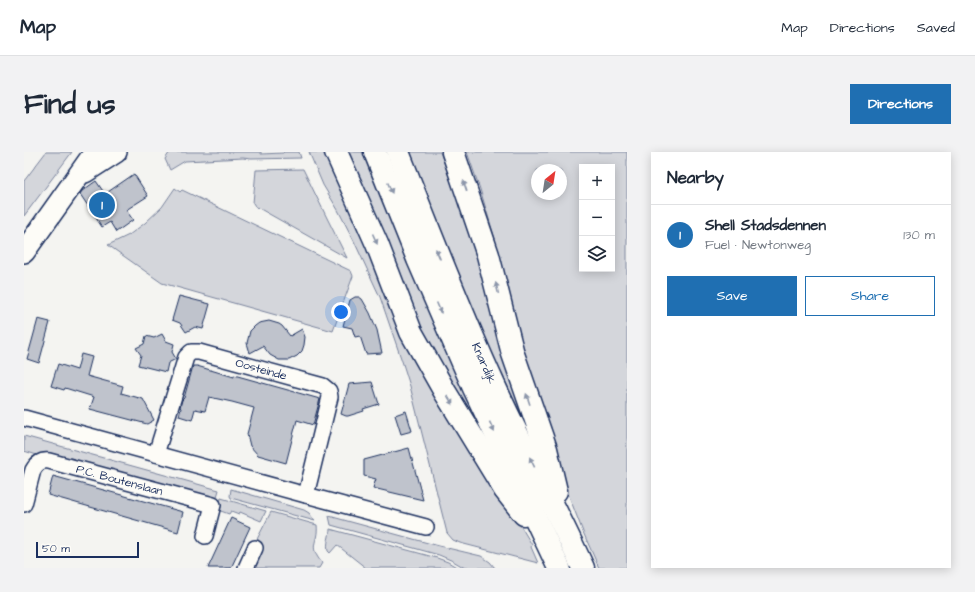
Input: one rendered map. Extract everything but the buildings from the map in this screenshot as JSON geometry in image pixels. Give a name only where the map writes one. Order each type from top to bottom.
[{"type":"main road","points":[[24,252],[95,152]]},
{"type":"main road","points":[[76,178],[116,152]]},
{"type":"main road","points":[[336,152],[377,244],[411,332],[445,392],[505,490],[547,543]]},
{"type":"main road","name":"Knardijk","points":[[375,152],[418,259],[474,388],[559,567]]},
{"type":"main road","name":"Knardijk","points":[[398,152],[437,251],[491,378],[583,568]]},
{"type":"main road","points":[[453,152],[488,255],[513,354],[546,449],[567,534]]},
{"type":"street","name":"Oosteinde","points":[[156,454],[186,357],[191,352],[199,352],[323,386],[329,391],[330,398],[306,495]]},
{"type":"street","points":[[24,418],[426,527]]},
{"type":"street","name":"P.C. Boutenslaan","points":[[24,504],[36,465],[43,460],[49,460],[213,505],[204,536]]},
{"type":"street","points":[[246,568],[255,548]]},
{"type":"shaded area","points":[[46,152],[72,152],[24,216],[24,181]]},
{"type":"shaded area","points":[[170,152],[261,152],[261,154],[299,152],[301,158],[243,158],[185,161],[170,170],[165,159]]},
{"type":"shaded area","points":[[309,152],[324,152],[327,156],[374,266],[532,545],[531,547],[538,563],[460,543],[453,540],[447,533],[410,386],[380,297],[354,241],[323,185]]},
{"type":"shaded area","points":[[342,152],[365,152],[417,286],[513,484],[451,382],[418,321]]},
{"type":"shaded area","points":[[409,152],[440,152],[463,214],[572,530],[518,421]]},
{"type":"shaded area","points":[[467,152],[627,152],[627,568],[599,568],[583,532],[541,424],[513,338],[495,239]]},
{"type":"shaded area","points":[[303,169],[347,258],[255,206],[253,203],[256,170]]},
{"type":"shaded area","points":[[175,188],[180,192],[182,190],[351,271],[353,276],[333,331],[162,283],[108,245],[129,235],[145,223],[162,207]]},
{"type":"shaded area","points":[[24,436],[219,490],[216,500],[47,453],[37,455],[24,451]]},
{"type":"shaded area","points":[[231,489],[304,510],[309,513],[315,521],[231,498]]},
{"type":"shaded area","points":[[221,498],[266,511],[261,521],[240,512],[239,514],[231,511],[229,514],[218,510]]},
{"type":"shaded area","points":[[271,512],[317,525],[317,536],[314,548],[322,563],[319,568],[254,568],[262,552],[253,547]]},
{"type":"shaded area","points":[[329,516],[481,556],[490,562],[495,568],[465,568],[439,555],[331,525]]},
{"type":"shaded area","points":[[330,529],[437,558],[458,568],[366,568],[337,545],[330,553],[328,551],[327,545]]},
{"type":"place","name":"Shell Stadsdennen","points":[[102,205]]}]
